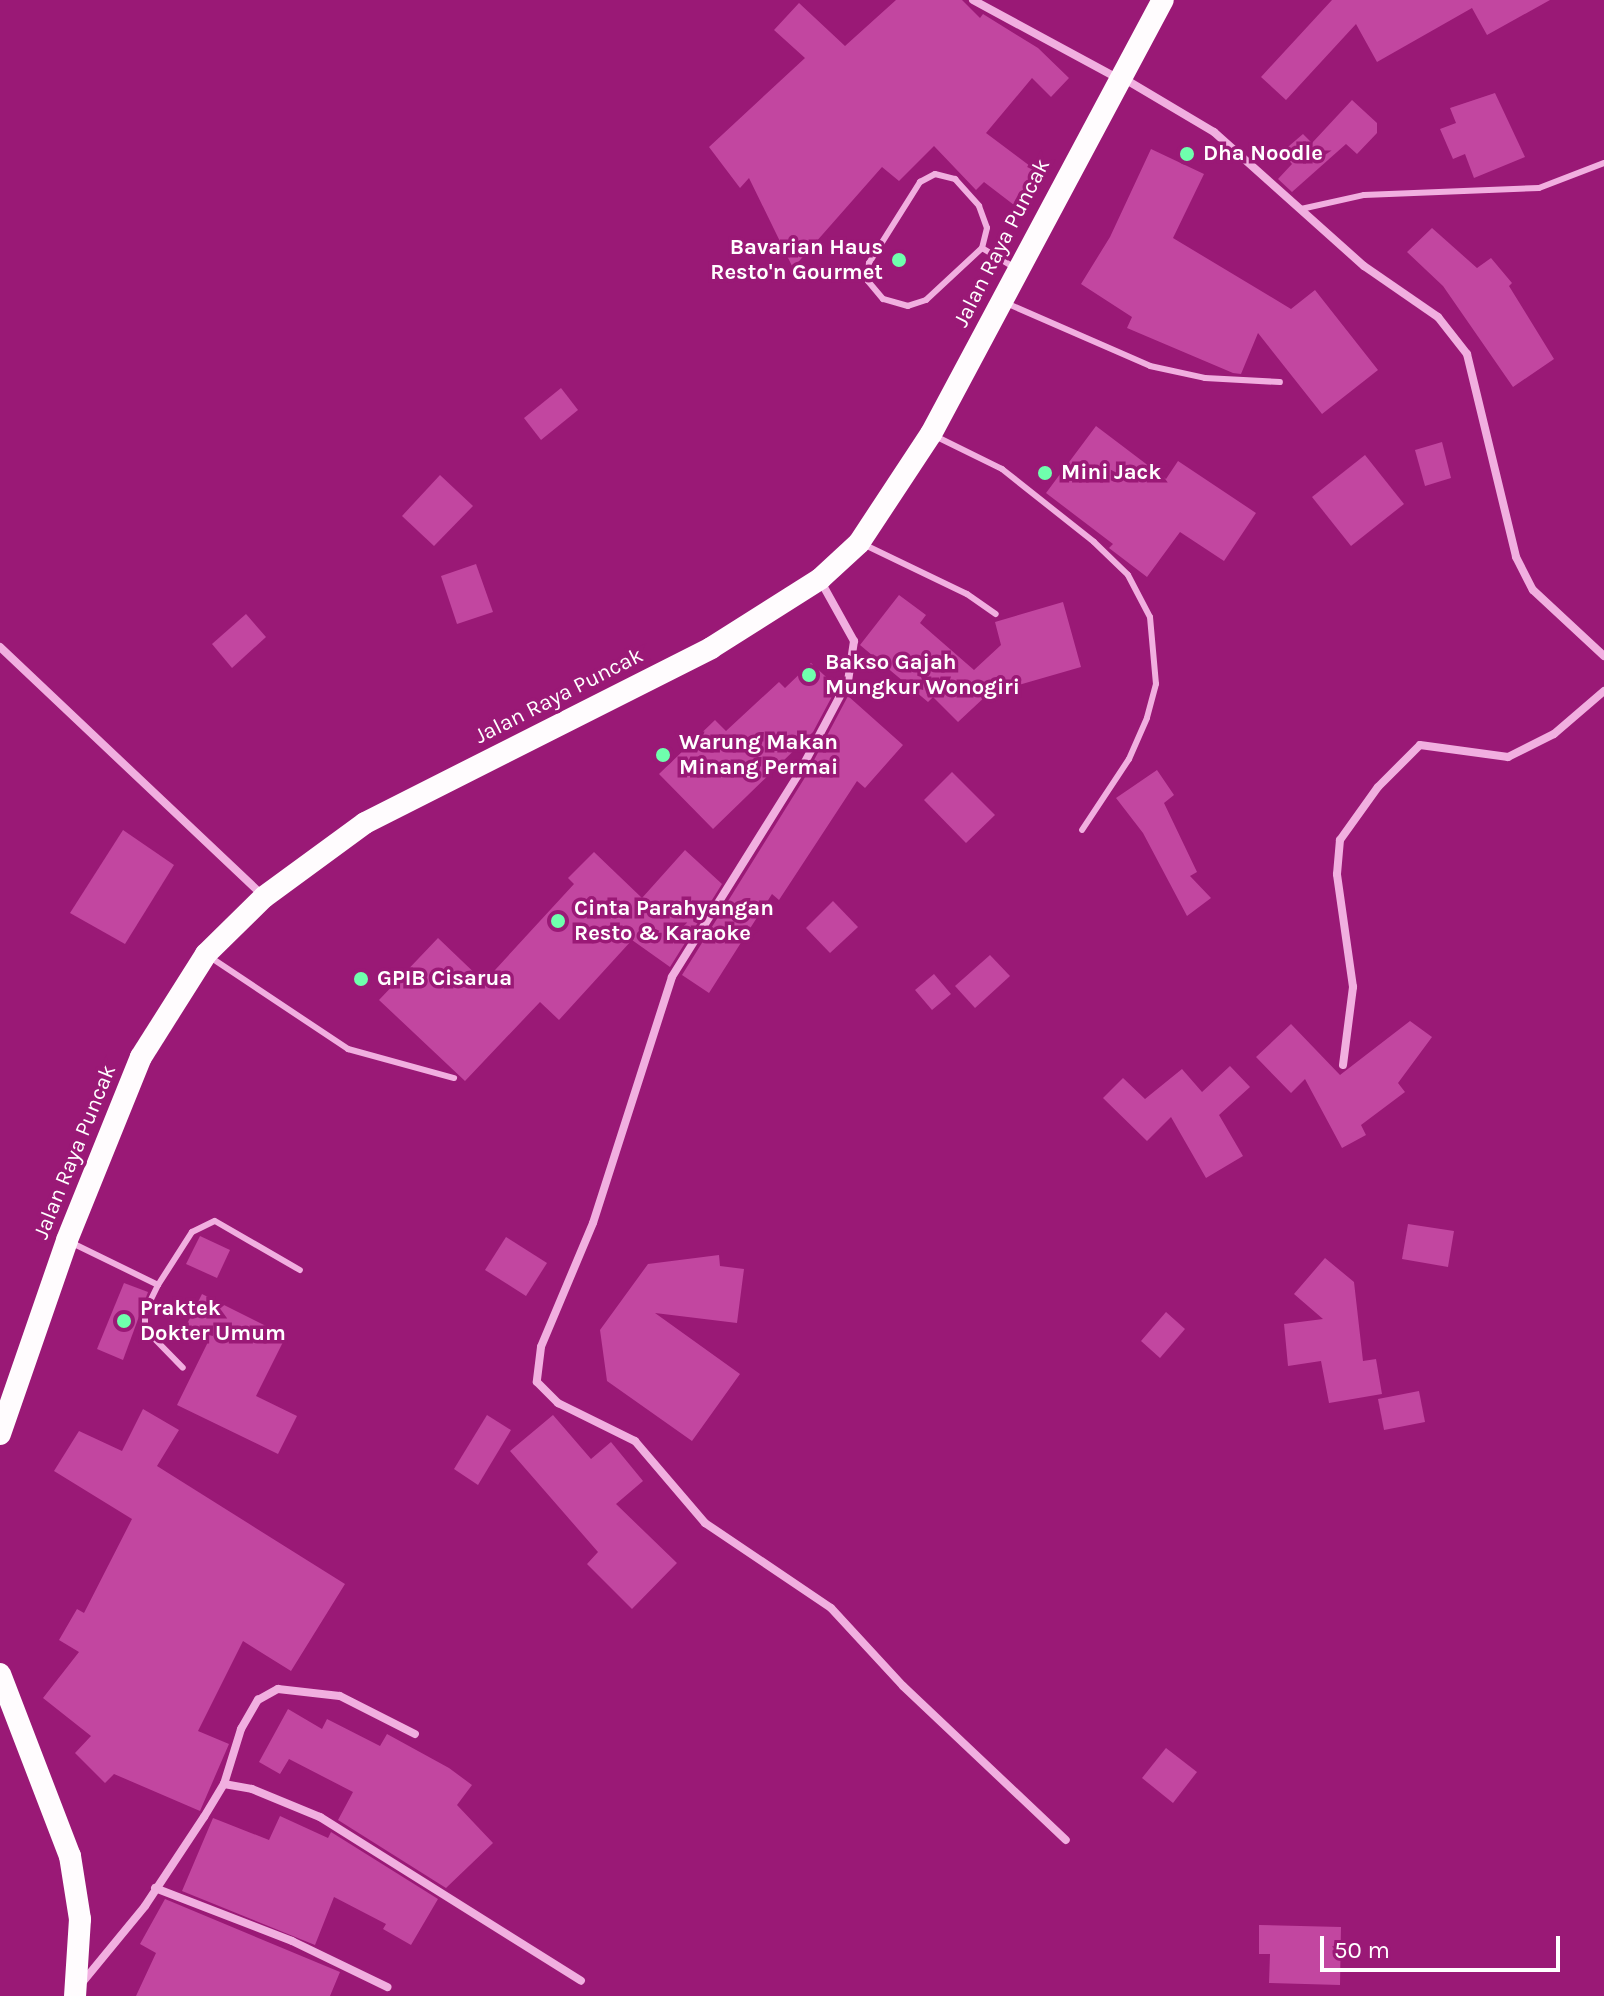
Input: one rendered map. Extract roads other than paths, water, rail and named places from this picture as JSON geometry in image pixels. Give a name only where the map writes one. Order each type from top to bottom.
[{"type":"highway","name":"Jalan Raya Puncak","points":[[0,1434],[67,1240],[141,1057],[206,954],[264,897],[365,823],[711,648],[820,579],[859,543],[931,434],[1118,77],[1163,0]]},
{"type":"highway","points":[[0,1674],[70,1856],[80,1919],[76,1992]]},
{"type":"street","points":[[973,0],[1214,132],[1364,266],[1438,317],[1467,354],[1516,557],[1533,590],[1604,656]]},
{"type":"street","points":[[820,579],[854,641],[848,681],[798,775],[672,977],[593,1223],[541,1347],[537,1382],[558,1403],[635,1441],[705,1523],[831,1608],[903,1686],[1066,1840]]},
{"type":"street","points":[[0,647],[264,897]]},
{"type":"street","points":[[1343,1065],[1353,987],[1337,874],[1340,840],[1414,749],[1427,743],[1508,757],[1554,734],[1604,691]]},
{"type":"street","points":[[76,1992],[155,1888],[224,1784],[252,1707],[278,1689],[340,1696],[415,1734]]},
{"type":"street","points":[[224,1784],[252,1789],[320,1817],[581,1981]]},
{"type":"street","points":[[155,1888],[292,1941],[387,1987]]},
{"type":"lane","points":[[1301,209],[1364,195],[1539,188],[1604,163]]},
{"type":"lane","points":[[935,174],[955,179],[979,206],[987,228],[982,248],[926,300],[908,306],[883,299],[868,281],[869,263],[920,182],[935,174]]},
{"type":"lane","points":[[982,248],[1019,269]]},
{"type":"lane","points":[[1002,302],[1150,366],[1205,378],[1280,382]]},
{"type":"lane","points":[[931,434],[1002,469],[1094,542],[1128,575],[1150,617],[1156,684],[1147,718],[1129,759],[1082,830]]},
{"type":"lane","points":[[859,543],[967,594],[996,614]]},
{"type":"lane","points":[[206,954],[348,1049],[454,1078]]},
{"type":"lane","points":[[183,1368],[145,1329],[145,1312],[158,1285],[192,1232],[215,1221],[300,1270]]},
{"type":"lane","points":[[67,1240],[158,1285]]},
{"type":"place","name":"Dha Noodle","points":[[1187,154]]},
{"type":"place","name":"Bavarian Haus Resto'n Gourmet","points":[[899,260]]},
{"type":"place","name":"Mini Jack","points":[[1045,473]]},
{"type":"place","name":"Bakso Gajah Mungkur Wonogiri","points":[[809,675]]},
{"type":"place","name":"Warung Makan Minang Permai","points":[[663,755]]},
{"type":"place","name":"Cinta Parahyangan Resto & Karaoke","points":[[558,921]]},
{"type":"place","name":"GPIB Cisarua","points":[[361,979]]},
{"type":"place","name":"Praktek Dokter Umum","points":[[124,1321]]}]
